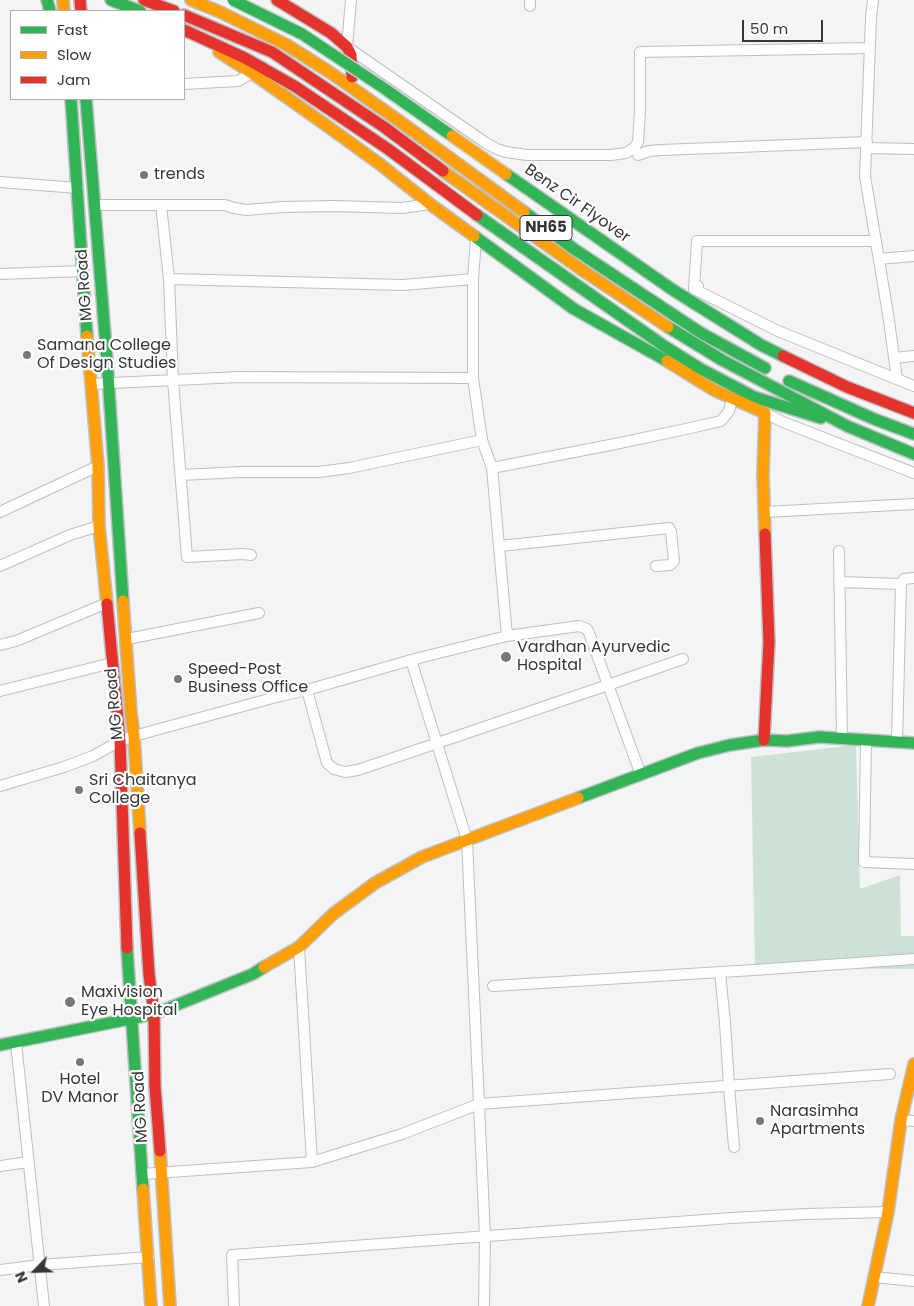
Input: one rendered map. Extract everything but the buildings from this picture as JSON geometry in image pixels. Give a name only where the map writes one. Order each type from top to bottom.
[{"type":"main road","points":[[111,0],[137,10]]},
{"type":"main road","points":[[144,0],[171,10]]},
{"type":"main road","name":"NH65","points":[[190,0],[220,12],[287,45],[403,124],[574,249],[701,333],[778,376],[874,419],[914,434]]},
{"type":"main road","name":"Benz Cir Flyover","points":[[233,0],[302,34],[385,89],[674,290],[761,345],[847,388],[914,413]]},
{"type":"main road","points":[[277,0],[331,33],[347,47],[352,62],[351,88]]},
{"type":"main road","name":"NH65","points":[[185,15],[272,52],[384,127],[582,270],[669,328],[722,360],[847,426],[914,454]]},
{"type":"main road","points":[[185,30],[245,58],[296,87],[388,149],[664,346],[699,368],[754,397],[847,426]]},
{"type":"main road","points":[[185,34],[199,40],[252,73],[381,165],[430,204],[574,309],[657,354],[714,390],[765,412],[763,474],[769,642],[764,740]]},
{"type":"main road","name":"MG Road","points":[[86,100],[134,736],[149,974],[154,1014],[155,1087],[170,1306]]},
{"type":"main road","name":"MG Road","points":[[70,101],[78,188],[90,384],[98,466],[99,526],[120,741],[127,944],[151,1306]]},
{"type":"main road","points":[[98,502],[116,500]]},
{"type":"main road","points":[[0,1046],[154,1014],[253,974],[299,947],[333,914],[375,883],[422,857],[698,753],[730,745],[764,740],[787,741],[842,738],[914,743]]},
{"type":"main road","points":[[868,1306],[888,1212],[901,1120],[914,1064]]},
{"type":"street","points":[[351,0],[347,47],[486,143],[497,149],[520,154],[544,156],[611,155],[626,153],[634,148],[638,142],[640,111],[640,52],[870,48]]},
{"type":"street","points":[[873,0],[870,18],[866,176],[897,379]]},
{"type":"street","points":[[185,84],[238,81],[252,73]]},
{"type":"street","points":[[638,156],[655,150],[866,145],[914,149]]},
{"type":"street","points":[[0,182],[78,188]]},
{"type":"street","points":[[95,205],[162,204],[225,206],[246,210],[334,206],[402,208],[430,204]]},
{"type":"street","points":[[162,204],[169,279],[173,380],[187,557],[251,555]]},
{"type":"street","points":[[476,238],[473,378],[482,440],[492,468],[507,636]]},
{"type":"street","points":[[876,241],[697,241],[696,287],[778,330],[914,386]]},
{"type":"street","points":[[879,259],[914,256]]},
{"type":"street","points":[[0,274],[83,271]]},
{"type":"street","points":[[169,279],[404,285],[474,279]]},
{"type":"street","points":[[894,358],[914,356]]},
{"type":"street","points":[[90,384],[239,377],[473,378]]},
{"type":"street","points":[[492,468],[615,444],[721,420],[729,411],[732,399]]},
{"type":"street","points":[[765,412],[792,426],[914,472]]},
{"type":"street","points":[[181,475],[241,472],[319,472],[349,468],[482,440]]},
{"type":"street","points":[[0,512],[98,466]]},
{"type":"street","points":[[765,512],[914,504]]},
{"type":"street","points":[[0,566],[70,535],[99,526]]},
{"type":"street","points":[[500,546],[669,528],[674,561],[670,564],[656,566]]},
{"type":"street","points":[[839,551],[842,738]]},
{"type":"street","points":[[897,742],[901,584],[904,579],[914,578]]},
{"type":"street","points":[[839,582],[901,584]]},
{"type":"street","points":[[0,645],[16,642],[107,602]]},
{"type":"street","points":[[127,639],[260,613]]},
{"type":"street","points":[[0,786],[93,756],[120,741],[134,736],[307,690],[410,660],[507,636],[579,626],[587,629],[590,633],[641,775]]},
{"type":"street","points":[[307,690],[327,762],[334,769],[345,772],[358,770],[683,659]]},
{"type":"street","points":[[410,660],[467,840],[485,1236],[484,1306]]},
{"type":"street","points":[[0,691],[112,663]]},
{"type":"street","points":[[866,740],[864,862],[914,864]]},
{"type":"street","points":[[299,947],[312,1162]]},
{"type":"street","points":[[493,986],[914,958]]},
{"type":"street","points":[[720,972],[734,1147]]},
{"type":"street","points":[[16,1043],[44,1306]]},
{"type":"street","points":[[142,1174],[312,1162],[402,1134],[479,1104],[890,1074]]},
{"type":"street","points":[[901,1120],[914,1122]]},
{"type":"street","points":[[0,1166],[28,1162]]},
{"type":"street","points":[[234,1306],[232,1255],[731,1218],[888,1212]]},
{"type":"street","points":[[0,1270],[148,1257]]},
{"type":"street","points":[[874,1277],[914,1281]]},
{"type":"green space","points":[[856,745],[860,889],[900,875],[901,936],[914,936],[914,969],[755,968],[751,757]]},
{"type":"traffic: fast","points":[[47,0],[50,10]]},
{"type":"traffic: fast","points":[[111,0],[137,10]]},
{"type":"traffic: fast","points":[[233,0],[302,34],[452,136]]},
{"type":"traffic: fast","points":[[71,100],[87,336]]},
{"type":"traffic: fast","points":[[86,100],[107,360],[123,601]]},
{"type":"traffic: fast","points":[[506,174],[673,290],[761,345],[783,356]]},
{"type":"traffic: fast","points":[[524,212],[574,249],[701,333],[765,368]]},
{"type":"traffic: fast","points":[[477,215],[664,346],[699,368],[754,397],[821,418]]},
{"type":"traffic: fast","points":[[474,236],[574,309],[667,361]]},
{"type":"traffic: fast","points":[[668,327],[722,360],[847,426],[914,454]]},
{"type":"traffic: fast","points":[[789,381],[874,419],[914,434]]},
{"type":"traffic: fast","points":[[578,798],[698,753],[730,745],[764,740],[787,741],[819,737],[914,743]]},
{"type":"traffic: fast","points":[[127,948],[143,1189]]},
{"type":"traffic: fast","points":[[0,1045],[154,1014],[253,974],[264,967]]},
{"type":"traffic: slow","points":[[63,0],[64,10]]},
{"type":"traffic: slow","points":[[191,0],[287,45],[334,75],[524,212]]},
{"type":"traffic: slow","points":[[219,52],[330,128],[474,236]]},
{"type":"traffic: slow","points":[[452,136],[506,174]]},
{"type":"traffic: slow","points":[[443,171],[582,270],[668,327]]},
{"type":"traffic: slow","points":[[87,336],[98,466],[99,526],[107,604]]},
{"type":"traffic: slow","points":[[667,361],[714,390],[765,413],[763,474],[765,534]]},
{"type":"traffic: slow","points":[[123,601],[140,833]]},
{"type":"traffic: slow","points":[[264,967],[299,947],[333,914],[375,883],[422,857],[578,798]]},
{"type":"traffic: slow","points":[[868,1306],[888,1212],[901,1120],[914,1064]]},
{"type":"traffic: slow","points":[[160,1151],[170,1306]]},
{"type":"traffic: slow","points":[[143,1189],[151,1306]]},
{"type":"traffic: jam","points":[[80,0],[81,10]]},
{"type":"traffic: jam","points":[[144,0],[171,10]]},
{"type":"traffic: jam","points":[[277,0],[331,33],[347,47],[351,55],[352,77]]},
{"type":"traffic: jam","points":[[185,15],[272,52],[384,127],[443,171]]},
{"type":"traffic: jam","points":[[185,30],[245,58],[296,87],[388,149],[477,215]]},
{"type":"traffic: jam","points":[[783,356],[847,387],[914,413]]},
{"type":"traffic: jam","points":[[764,740],[769,642],[765,534]]},
{"type":"traffic: jam","points":[[107,604],[120,741],[127,948]]},
{"type":"traffic: jam","points":[[140,833],[149,974],[154,1014],[155,1087],[160,1151]]},
{"type":"place","name":"trends","points":[[144,175]]},
{"type":"place","name":"Samana College Of Design Studies","points":[[27,355]]},
{"type":"place","name":"Vardhan Ayurvedic Hospital","points":[[506,657]]},
{"type":"place","name":"Speed-Post Business Office","points":[[178,679]]},
{"type":"place","name":"Sri Chaitanya College","points":[[79,790]]},
{"type":"place","name":"Maxivision Eye Hospital","points":[[70,1002]]},
{"type":"place","name":"Hotel DV Manor","points":[[80,1062]]},
{"type":"place","name":"Narasimha Apartments","points":[[760,1121]]}]
